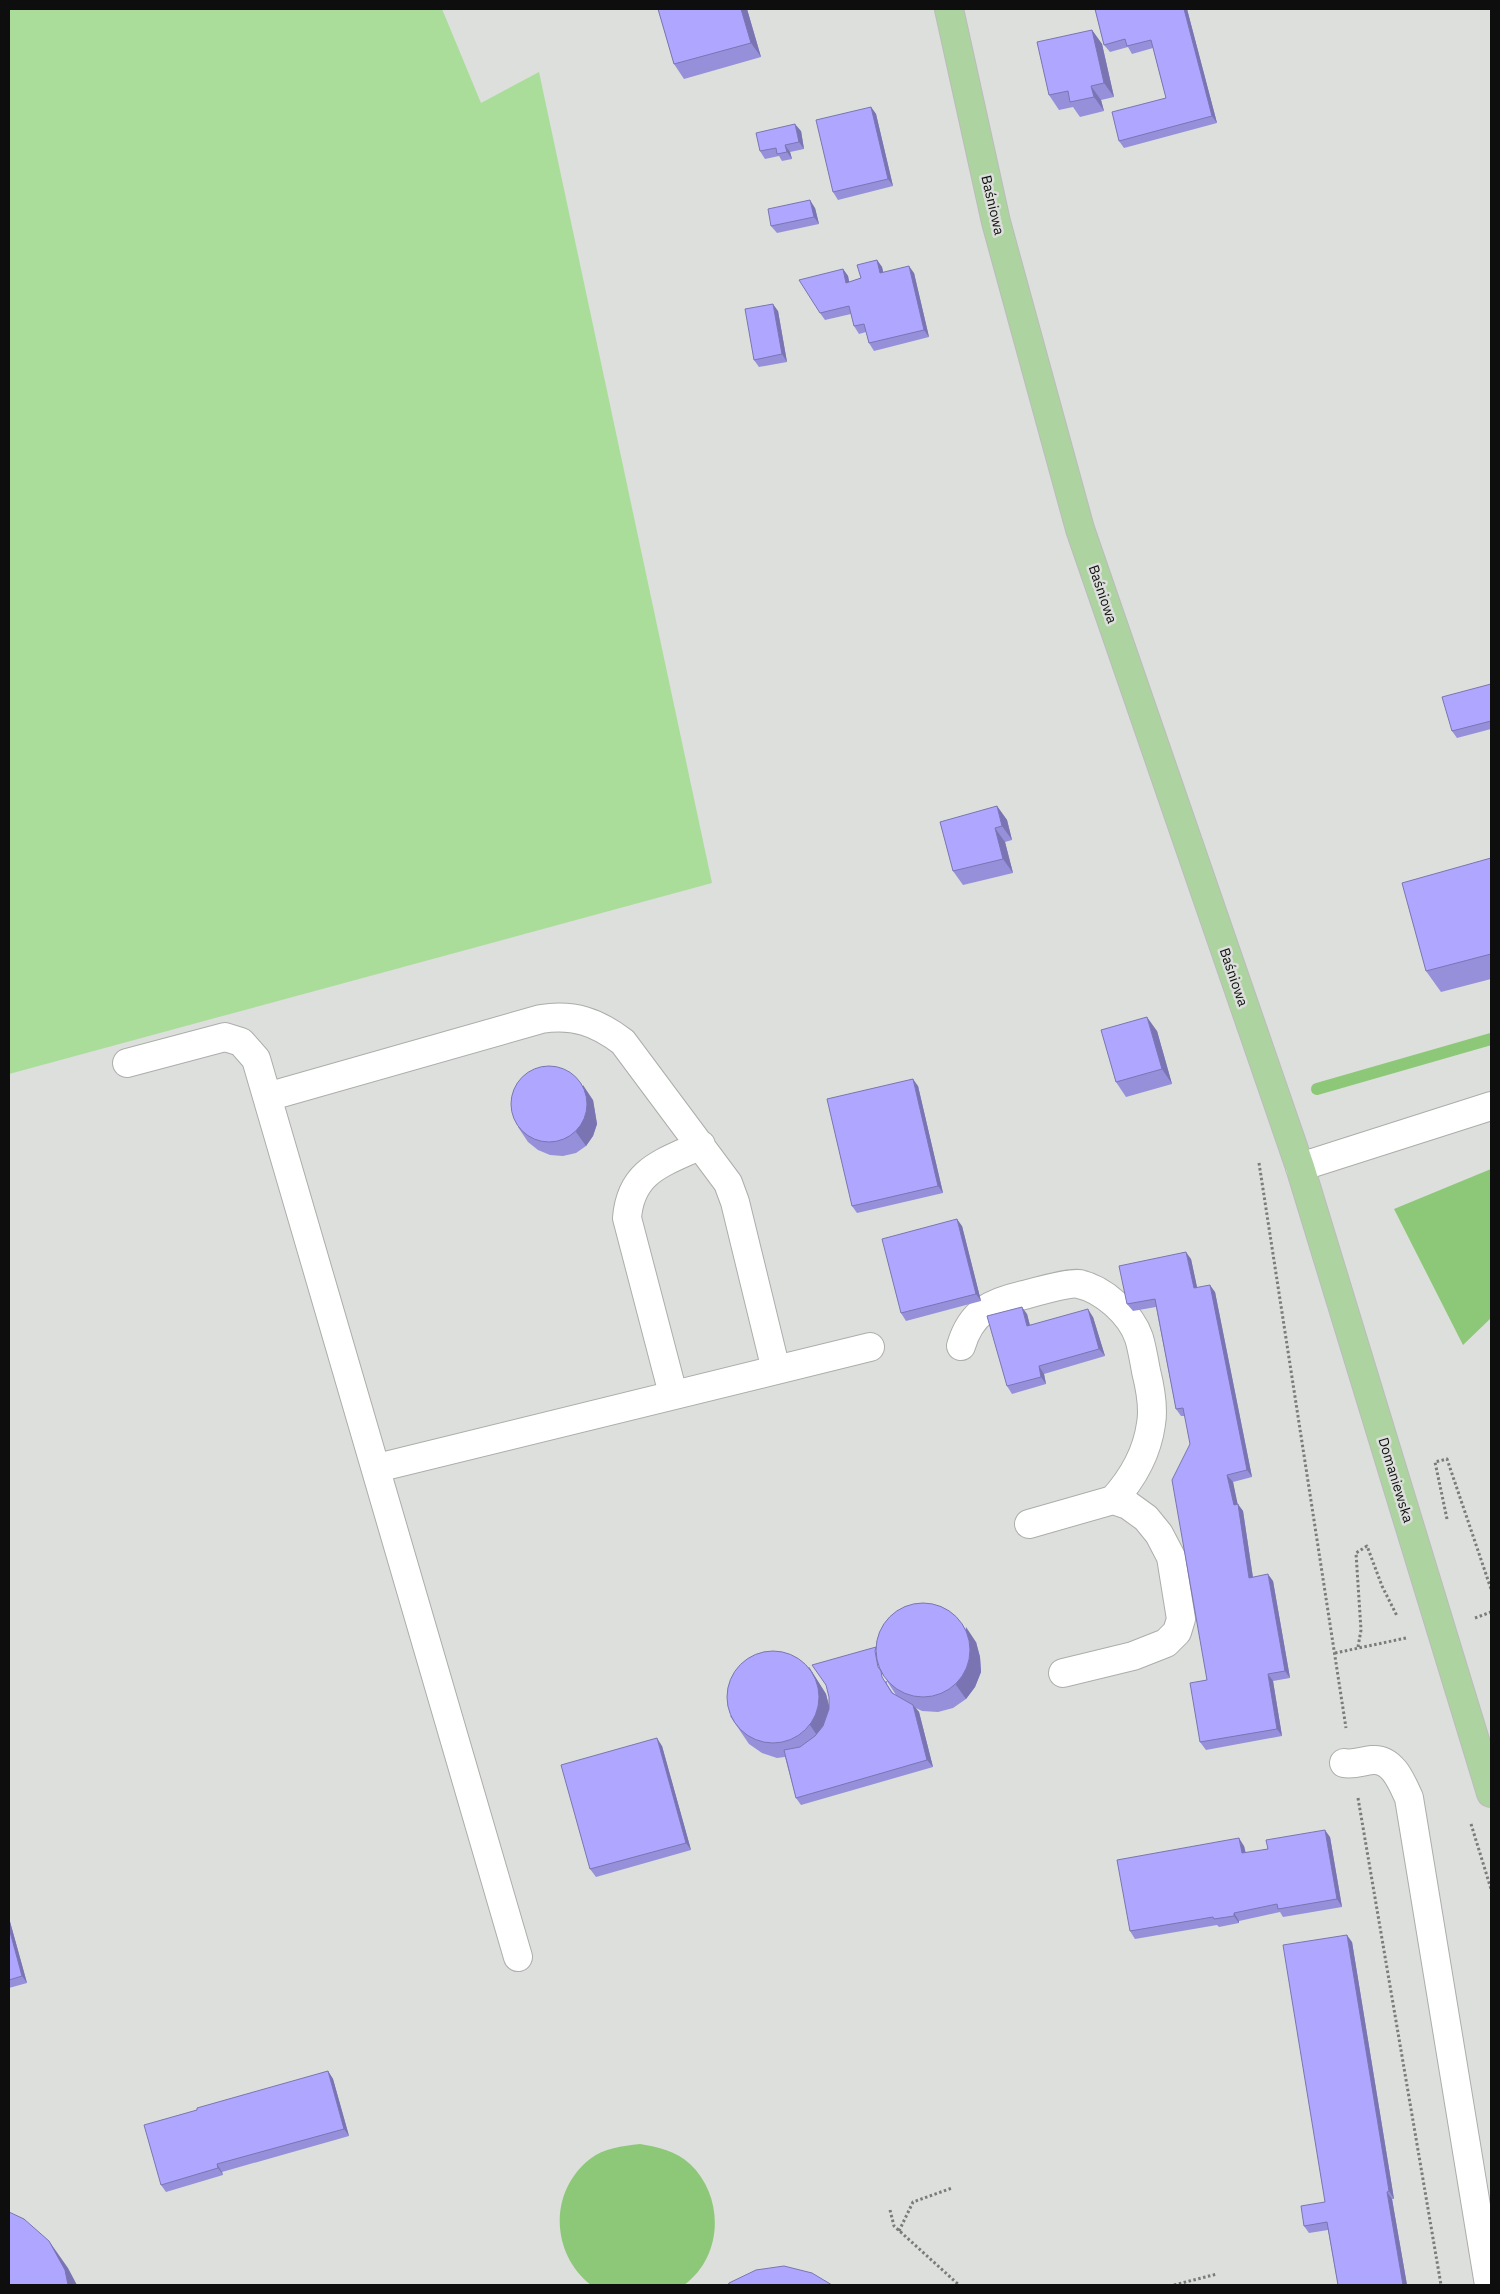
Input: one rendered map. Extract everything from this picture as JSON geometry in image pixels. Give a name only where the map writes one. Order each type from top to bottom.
[{"type":"main road","name":"Baśniowa","points":[[949,9],[996,222],[1080,529],[1300,1167]]},
{"type":"main road","name":"Domaniewska","points":[[1300,1167],[1491,1793]]},
{"type":"lane","points":[[267,1097],[541,1019],[560,1016],[583,1020],[606,1029],[623,1042],[728,1182],[736,1202],[776,1370]]},
{"type":"lane","points":[[127,1063],[225,1037],[241,1042],[256,1059],[377,1468],[518,1957]]},
{"type":"lane","points":[[1300,1167],[1491,1106]]},
{"type":"lane","points":[[673,1394],[627,1218],[628,1200],[635,1186],[647,1173],[701,1145]]},
{"type":"lane","points":[[961,1346],[966,1329],[988,1306],[1001,1300],[1077,1283],[1107,1296],[1118,1306],[1138,1336],[1150,1388],[1152,1422],[1144,1452],[1130,1482],[1113,1500],[1029,1524]]},
{"type":"lane","points":[[377,1468],[870,1347]]},
{"type":"lane","points":[[1063,1674],[1133,1656],[1166,1643],[1177,1632],[1181,1619],[1171,1557],[1159,1534],[1146,1518],[1128,1505],[1113,1500]]},
{"type":"lane","points":[[1348,1764],[1374,1760],[1388,1764],[1399,1777],[1409,1798],[1489,2285]]},
{"type":"path","points":[[1257,1155],[1335,1653],[1348,1764],[1441,2285]]},
{"type":"path","points":[[1449,1527],[1435,1462],[1448,1459],[1491,1589]]},
{"type":"path","points":[[1358,1647],[1361,1630],[1356,1552],[1367,1546],[1382,1586],[1397,1616],[1403,1622]]},
{"type":"path","points":[[1470,1620],[1491,1612]]},
{"type":"path","points":[[1335,1653],[1358,1647],[1376,1646],[1414,1636]]},
{"type":"path","points":[[899,2230],[914,2202],[952,2188]]},
{"type":"path","points":[[890,2210],[894,2226],[959,2285]]},
{"type":"path","points":[[1174,2285],[1217,2274]]},
{"type":"shaded area","points":[[9,9],[442,9],[481,103],[539,72],[712,883],[9,1074]]},
{"type":"shaded area","points":[[1491,1169],[1491,1318],[1463,1345],[1394,1209]]},
{"type":"shaded area","points":[[640,2144],[660,2148],[679,2156],[690,2164],[701,2178],[709,2193],[714,2209],[715,2226],[712,2243],[706,2259],[697,2273],[684,2285],[591,2285],[578,2272],[568,2257],[562,2240],[560,2223],[561,2205],[567,2188],[576,2173],[595,2155],[614,2148]]},
{"type":"building","points":[[658,9],[741,9],[751,43],[674,64]]},
{"type":"building","points":[[1095,9],[1184,9],[1212,116],[1119,141],[1112,112],[1166,98],[1151,40],[1127,46],[1125,39],[1104,45]]},
{"type":"building","points":[[1092,30],[1104,83],[1091,86],[1094,97],[1070,102],[1068,91],[1049,95],[1037,42]]},
{"type":"building","points":[[871,107],[888,179],[833,192],[816,120]]},
{"type":"building","points":[[795,124],[799,142],[785,145],[787,152],[777,154],[776,148],[760,151],[756,133]]},
{"type":"building","points":[[810,200],[814,217],[771,226],[768,209]]},
{"type":"building","points":[[877,260],[880,273],[909,266],[924,330],[869,343],[864,324],[854,326],[849,306],[820,313],[799,280],[843,269],[846,283],[861,278],[857,265]]},
{"type":"building","points":[[773,304],[782,354],[754,360],[745,309]]},
{"type":"building","points":[[1491,684],[1491,721],[1452,731],[1442,697]]},
{"type":"building","points":[[997,806],[1002,826],[995,828],[1003,859],[953,871],[940,822]]},
{"type":"building","points":[[1491,858],[1491,954],[1426,971],[1402,883]]},
{"type":"building","points":[[1147,1017],[1162,1069],[1116,1082],[1101,1030]]},
{"type":"building","points":[[542,1066],[556,1066],[570,1072],[581,1083],[587,1097],[584,1119],[576,1131],[556,1142],[542,1142],[528,1136],[517,1125],[511,1111],[511,1097],[517,1083],[528,1072]]},
{"type":"building","points":[[913,1079],[938,1186],[852,1206],[827,1099]]},
{"type":"building","points":[[957,1219],[976,1294],[901,1313],[882,1239]]},
{"type":"building","points":[[1186,1252],[1194,1288],[1210,1285],[1247,1470],[1227,1475],[1234,1505],[1238,1504],[1249,1578],[1268,1574],[1285,1671],[1268,1674],[1277,1729],[1200,1742],[1190,1683],[1207,1680],[1172,1480],[1190,1444],[1183,1408],[1176,1409],[1155,1299],[1127,1304],[1119,1266]]},
{"type":"building","points":[[1022,1307],[1027,1326],[1088,1309],[1099,1349],[1039,1366],[1041,1377],[1007,1386],[987,1316]]},
{"type":"building","points":[[914,1603],[932,1603],[957,1616],[967,1632],[970,1650],[967,1668],[957,1684],[932,1697],[914,1697],[889,1684],[876,1659],[876,1641],[889,1616]]},
{"type":"building","points":[[876,1647],[878,1667],[892,1693],[913,1705],[927,1760],[796,1798],[784,1750],[800,1747],[815,1736],[823,1726],[829,1709],[826,1685],[812,1665]]},
{"type":"building","points":[[773,1651],[791,1654],[806,1664],[816,1679],[819,1697],[816,1715],[806,1730],[791,1740],[773,1743],[755,1740],[740,1730],[730,1715],[727,1697],[730,1679],[740,1664],[755,1654]]},
{"type":"building","points":[[657,1738],[686,1843],[590,1869],[561,1765]]},
{"type":"building","points":[[1325,1830],[1337,1899],[1278,1909],[1277,1904],[1234,1913],[1234,1916],[1214,1919],[1213,1917],[1130,1931],[1117,1860],[1239,1838],[1242,1853],[1268,1849],[1266,1840]]},
{"type":"building","points":[[9,1928],[22,1976],[9,1980]]},
{"type":"building","points":[[1347,1935],[1403,2285],[1338,2285],[1327,2222],[1304,2226],[1301,2206],[1325,2202],[1283,1945]]},
{"type":"building","points":[[328,2071],[344,2129],[217,2164],[218,2168],[161,2185],[144,2125]]},
{"type":"building","points":[[9,2212],[24,2219],[49,2241],[65,2270],[68,2285],[9,2285]]},
{"type":"building","points":[[784,2266],[812,2273],[832,2285],[728,2285],[756,2270]]},
{"type":"waterway","points":[[1317,1089],[1491,1039]]}]
